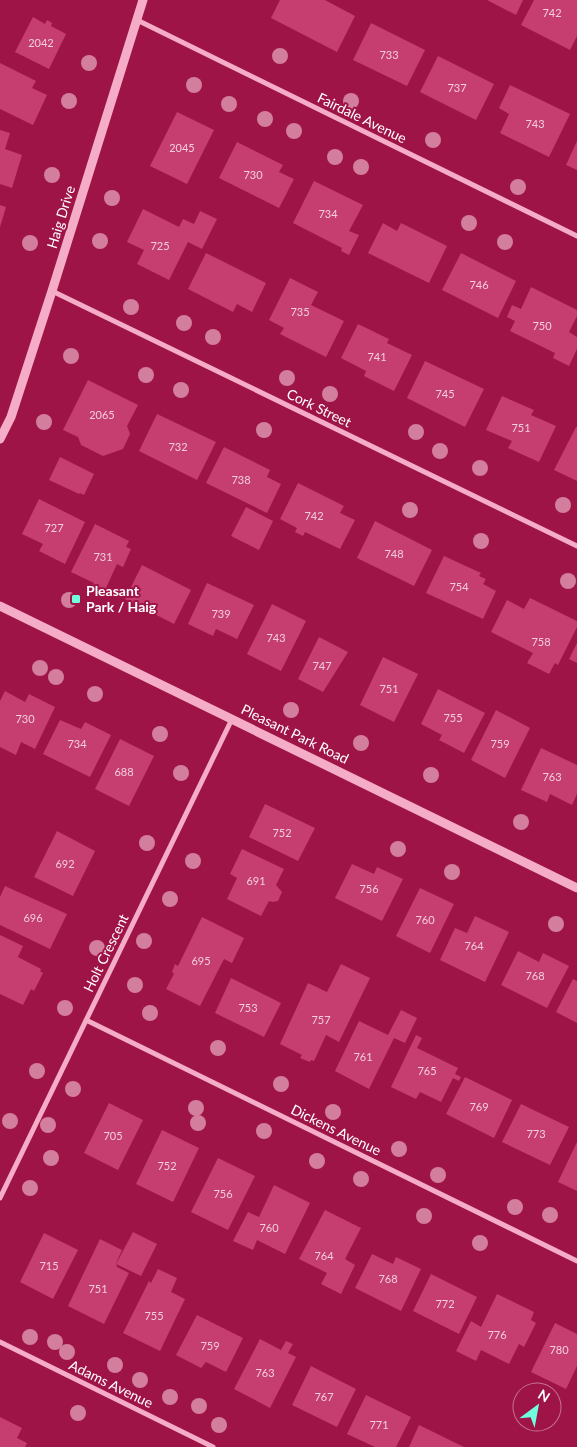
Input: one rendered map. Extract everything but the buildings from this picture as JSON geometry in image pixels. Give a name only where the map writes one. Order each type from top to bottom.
[{"type":"street","name":"Haig Drive","points":[[0,439],[11,417],[143,0]]},
{"type":"street","name":"Fairdale Avenue","points":[[137,20],[577,236]]},
{"type":"street","name":"Cork Street","points":[[52,291],[577,546]]},
{"type":"street","name":"Pleasant Park Road","points":[[0,606],[577,888]]},
{"type":"street","name":"Holt Crescent","points":[[0,1198],[232,719]]},
{"type":"street","name":"Dickens Avenue","points":[[86,1020],[577,1261]]},
{"type":"street","name":"Adams Avenue","points":[[0,1342],[212,1447]]},
{"type":"place","name":"Pleasant Park / Haig","points":[[76,599]]}]
